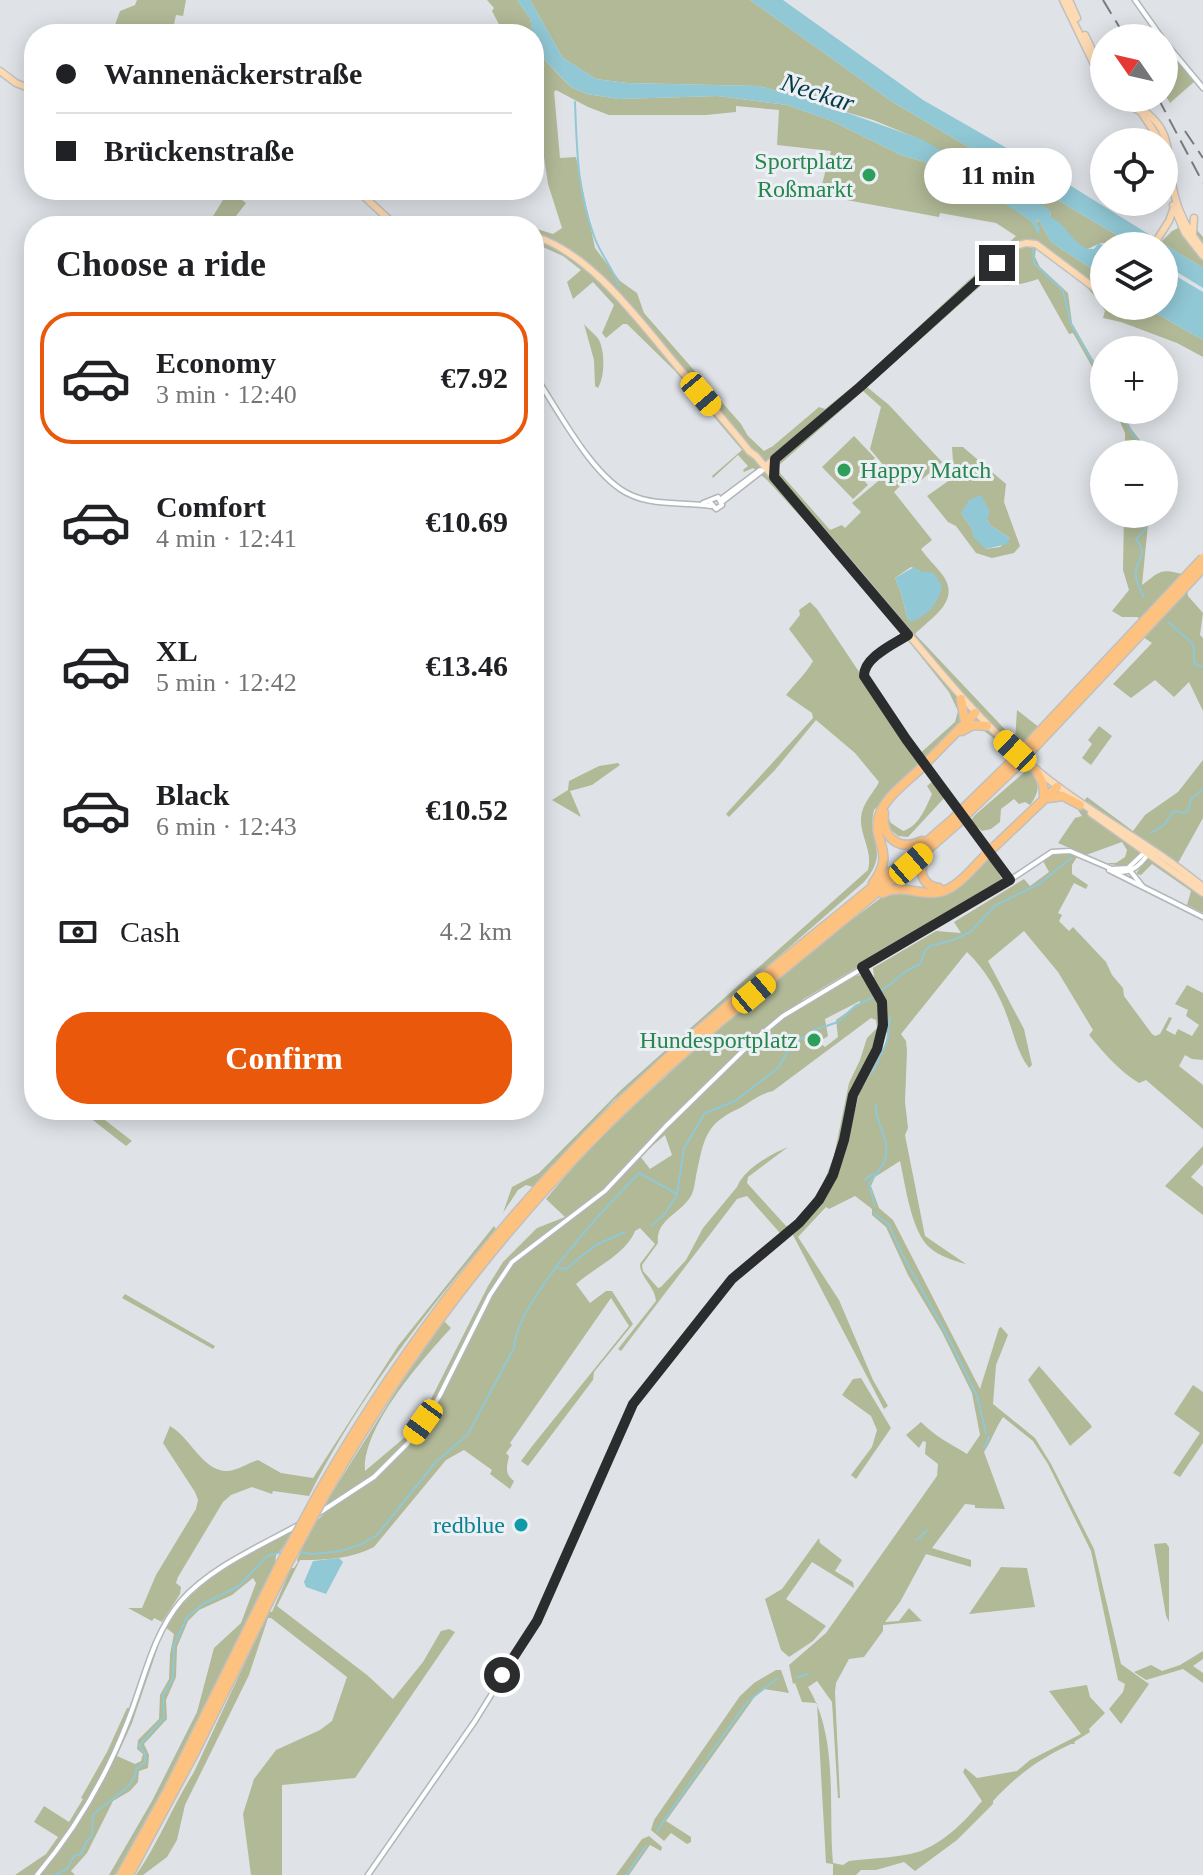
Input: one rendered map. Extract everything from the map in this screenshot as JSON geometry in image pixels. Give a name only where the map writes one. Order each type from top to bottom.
[{"type":"highway","points":[[1016,762],[1203,558]]},
{"type":"highway","points":[[537,1194],[675,1061],[932,846],[1203,568]]},
{"type":"highway","points":[[961,699],[963,727]]},
{"type":"highway","points":[[857,901],[883,865],[878,825],[880,813],[976,714]]},
{"type":"highway","points":[[963,727],[987,726]]},
{"type":"highway","points":[[921,769],[887,807],[883,819],[885,832],[893,841],[909,845],[934,836]]},
{"type":"highway","points":[[1036,770],[1043,784],[1044,798]]},
{"type":"highway","points":[[874,896],[899,888],[932,893],[946,890],[960,880],[1056,785]]},
{"type":"highway","points":[[1044,798],[1060,795],[1078,803]]},
{"type":"highway","points":[[121,1875],[281,1570],[372,1405],[465,1275],[603,1120],[678,1049],[956,820]]},
{"type":"highway","points":[[932,846],[921,871],[924,881],[939,889],[958,879],[989,851]]},
{"type":"highway","points":[[129,1875],[195,1752],[281,1570]]},
{"type":"main road","points":[[1066,0],[1090,47]]},
{"type":"main road","points":[[1066,0],[1090,54]]},
{"type":"main road","points":[[0,71],[24,86]]},
{"type":"main road","points":[[1140,112],[1155,128]]},
{"type":"main road","points":[[1145,112],[1169,147],[1175,197],[1185,233],[1203,256]]},
{"type":"main road","points":[[368,200],[385,216]]},
{"type":"main road","points":[[1178,214],[1203,249]]},
{"type":"main road","points":[[1163,232],[1170,216]]},
{"type":"main road","points":[[1193,236],[1194,218]]},
{"type":"main road","points":[[1165,229],[1182,221]]},
{"type":"main road","points":[[1165,229],[1185,233]]},
{"type":"main road","points":[[544,240],[571,255],[607,287],[987,726],[1078,803],[1203,893]]},
{"type":"main road","points":[[765,472],[775,459],[1016,246],[1036,244],[1090,284]]},
{"type":"main road","points":[[749,451],[756,456],[765,472]]},
{"type":"main road","points":[[756,456],[775,459]]},
{"type":"main road","points":[[765,472],[775,459]]},
{"type":"main road","points":[[1148,851],[1203,887]]},
{"type":"street","points":[[1135,0],[1152,24]]},
{"type":"street","points":[[1178,57],[1202,84]]},
{"type":"street","points":[[544,389],[589,458],[630,495],[649,500],[710,504],[717,509],[722,501],[765,472]]},
{"type":"street","points":[[710,504],[715,497],[722,501]]},
{"type":"street","points":[[900,639],[901,626]]},
{"type":"street","points":[[900,639],[909,637]]},
{"type":"street","points":[[909,637],[892,644],[868,664],[864,672],[913,749],[1010,880]]},
{"type":"street","points":[[1132,839],[1138,853],[1137,862]]},
{"type":"street","points":[[37,1875],[77,1819],[111,1758],[129,1720],[159,1636],[181,1602],[206,1579],[328,1508],[390,1463],[408,1443],[439,1397],[490,1295],[512,1262],[605,1191],[650,1142],[768,1028],[798,1005],[1052,852],[1064,850],[1078,853],[1112,869],[1129,870],[1143,887]]},
{"type":"street","points":[[1129,870],[1148,851]]},
{"type":"street","points":[[1114,872],[1138,867],[1148,851]]},
{"type":"street","points":[[1078,853],[1203,917]]},
{"type":"street","points":[[368,1875],[475,1721],[537,1621],[633,1404],[732,1279],[799,1223],[819,1200],[839,1158],[853,1095],[880,1042],[884,1020],[882,1002],[862,967]]},
{"type":"green space","points":[[137,0],[186,0],[183,16],[176,15],[174,24],[115,24],[120,11],[135,5]]},
{"type":"green space","points":[[487,0],[517,0],[531,24],[499,24],[492,11],[494,8]]},
{"type":"green space","points":[[530,0],[750,0],[891,101],[1111,232],[1090,232],[1090,248],[1083,247],[1051,218],[1050,211],[1022,198],[1016,188],[988,172],[981,173],[917,138],[873,120],[802,98],[759,86],[627,83],[596,79],[563,58]]},
{"type":"green space","points":[[544,59],[571,87],[587,94],[619,99],[718,96],[787,105],[832,121],[901,155],[935,165],[1003,201],[1031,221],[1036,223],[1039,220],[1051,242],[1090,268],[1090,291],[1036,248],[1035,257],[1040,267],[1068,293],[1072,323],[1090,354],[1090,363],[1073,333],[1069,334],[1038,279],[1012,285],[985,282],[867,387],[889,405],[942,462],[919,482],[905,481],[894,492],[932,540],[921,549],[941,573],[949,592],[943,607],[915,634],[1015,740],[1017,710],[1040,728],[1015,754],[984,731],[957,726],[874,810],[872,821],[876,862],[864,882],[614,1100],[533,1187],[526,1185],[518,1190],[503,1213],[512,1187],[539,1173],[622,1089],[868,870],[869,856],[861,818],[879,782],[855,753],[816,720],[775,770],[729,817],[726,814],[813,718],[812,713],[786,695],[813,661],[789,629],[800,615],[799,610],[810,602],[817,609],[916,757],[955,722],[958,711],[949,692],[869,591],[767,480],[753,468],[744,472],[748,466],[738,455],[713,478],[742,450],[675,371],[627,324],[606,338],[602,333],[614,305],[593,282],[573,299],[567,282],[581,270],[563,256],[544,247],[544,231],[553,234],[562,228],[548,184],[544,157]],"holes":[[[556,90],[609,115],[706,115],[736,112],[736,106],[779,110],[777,145],[831,151],[819,195],[939,217],[940,213],[996,223],[1016,236],[868,374],[825,409],[819,407],[764,451],[644,313],[637,293],[620,281],[595,248],[576,157],[560,158],[554,92]],[[863,391],[881,407],[870,449],[889,472],[852,503],[861,512],[845,528],[842,525],[830,530],[780,473],[778,466]],[[911,567],[920,571],[908,620],[895,578]]]},
{"type":"green space","points":[[1178,62],[1195,81],[1178,96]]},
{"type":"green space","points":[[223,200],[242,200],[246,203],[236,216],[213,216]]},
{"type":"green space","points":[[1190,222],[1203,237],[1203,268],[1178,253],[1178,232],[1172,231]]},
{"type":"green space","points":[[1112,320],[1168,320],[1203,340],[1203,357],[1178,344],[1178,336],[1158,336]]},
{"type":"green space","points":[[584,324],[599,340],[602,351],[603,371],[598,388],[595,386],[594,360]]},
{"type":"green space","points":[[1121,424],[1129,424],[1140,440],[1125,440]]},
{"type":"green space","name":"Happy Match","points":[[854,436],[875,458],[858,474],[868,485],[853,499],[822,467]]},
{"type":"green space","points":[[952,447],[963,447],[1006,484],[1004,502],[1020,546],[1014,553],[992,558],[976,553],[956,526],[948,522],[927,496],[954,477]],"holes":[[[961,513],[987,519],[990,525],[1010,538],[1000,547],[986,549]]]},
{"type":"green space","points":[[1124,528],[1148,528],[1142,585],[1161,572],[1185,575],[1188,596],[1203,613],[1200,635],[1203,638],[1203,711],[1189,682],[1174,697],[1155,680],[1131,698],[1113,684],[1152,643],[1143,637],[1138,617],[1122,617],[1112,611],[1129,590],[1123,570]]},
{"type":"green space","points":[[1099,726],[1112,736],[1091,765],[1082,758],[1092,744],[1088,740]]},
{"type":"green space","points":[[1203,760],[1203,818],[1178,863],[1203,882],[1203,913],[1187,905],[1191,891],[1152,864],[1141,875],[1137,874],[1146,860],[1141,856],[1126,867],[1105,863],[1116,863],[1125,857],[1127,850],[1122,842],[1086,855],[1058,843],[1075,818],[1082,816],[1078,810],[1087,797],[1133,831],[1145,815],[1178,792]]},
{"type":"green space","points":[[620,765],[592,785],[570,791],[581,817],[552,800],[568,790],[569,781],[599,766]]},
{"type":"green space","points":[[1028,769],[1038,787],[1030,805],[1025,802],[1019,804],[1014,799],[1001,809],[1000,822],[991,829],[982,831],[970,821],[975,815]]},
{"type":"green space","points":[[933,781],[946,796],[908,837],[898,836],[890,829],[888,817],[903,831],[909,829],[921,816],[932,794],[927,786]]},
{"type":"green space","points":[[1053,854],[1071,854],[1077,857],[1072,865],[1072,874],[1088,885],[1086,889],[1074,883],[1058,913],[1062,915],[1059,921],[1069,931],[1073,927],[1106,962],[1123,988],[1124,996],[1152,1034],[1160,1034],[1169,1017],[1172,1018],[1166,1030],[1175,1035],[1178,1029],[1192,1036],[1199,1025],[1186,1016],[1188,1010],[1175,1004],[1187,985],[1203,993],[1203,1060],[1185,1055],[1179,1066],[1203,1085],[1203,1129],[1146,1080],[1139,1083],[1106,1055],[1089,1035],[1093,1030],[1058,972],[1024,931],[988,961],[1024,1029],[1032,1065],[1029,1068],[996,990],[967,952],[901,1034],[907,1051],[905,1102],[908,1128],[905,1135],[925,1236],[966,1264],[937,1253],[923,1240],[911,1212],[900,1161],[875,1177],[871,1186],[879,1208],[893,1220],[980,1389],[999,1328],[1008,1335],[996,1365],[993,1404],[1035,1438],[1051,1464],[1094,1549],[1121,1664],[1149,1684],[1121,1724],[1109,1709],[1123,1692],[1125,1684],[1118,1680],[1091,1551],[1048,1464],[1033,1441],[1003,1417],[984,1452],[1005,1509],[975,1508],[975,1505],[965,1504],[932,1548],[971,1560],[971,1567],[926,1554],[900,1602],[885,1622],[899,1621],[909,1608],[922,1621],[883,1625],[883,1631],[864,1657],[849,1659],[836,1683],[840,1798],[832,1702],[817,1681],[808,1687],[816,1703],[802,1702],[793,1684],[789,1665],[826,1633],[937,1476],[938,1464],[925,1454],[926,1442],[923,1441],[919,1448],[906,1435],[921,1422],[967,1454],[980,1435],[972,1393],[942,1332],[908,1275],[886,1227],[872,1215],[872,1209],[855,1196],[829,1209],[826,1207],[798,1237],[839,1300],[873,1380],[888,1406],[884,1409],[793,1235],[822,1204],[820,1202],[835,1176],[849,1135],[859,1094],[884,1048],[888,1033],[880,1031],[850,1095],[840,1146],[833,1168],[819,1194],[834,1156],[849,1083],[867,1038],[877,1028],[876,1020],[871,1018],[773,1091],[728,1114],[712,1127],[704,1143],[692,1194],[661,1228],[658,1243],[642,1265],[643,1271],[658,1288],[661,1287],[686,1260],[703,1228],[746,1174],[766,1158],[788,1147],[748,1177],[747,1183],[786,1226],[792,1225],[780,1233],[747,1196],[737,1199],[621,1351],[618,1349],[656,1301],[642,1274],[640,1264],[655,1244],[640,1228],[635,1231],[625,1247],[576,1284],[590,1303],[606,1291],[612,1291],[633,1324],[594,1372],[593,1380],[528,1466],[521,1461],[629,1326],[611,1298],[510,1443],[512,1445],[506,1453],[509,1456],[507,1470],[514,1481],[510,1489],[490,1474],[492,1470],[464,1450],[446,1460],[374,1547],[347,1556],[300,1560],[277,1606],[367,1675],[393,1699],[423,1662],[441,1631],[449,1629],[455,1632],[355,1778],[282,1785],[282,1875],[251,1875],[243,1814],[254,1779],[276,1750],[320,1730],[332,1721],[347,1677],[268,1618],[249,1675],[185,1805],[177,1840],[167,1857],[143,1875],[136,1875],[194,1772],[269,1611],[272,1612],[291,1568],[298,1562],[313,1524],[324,1514],[327,1501],[444,1321],[451,1328],[410,1376],[383,1415],[373,1435],[365,1471],[404,1438],[426,1409],[503,1262],[537,1228],[565,1217],[546,1199],[579,1161],[711,1035],[882,897],[889,893],[942,896],[955,889],[989,858],[1002,879],[997,885],[802,1000],[803,1004],[852,977],[860,975],[868,980],[874,977],[873,968],[936,931],[961,933],[954,922],[1024,879],[1030,886],[1049,872],[1043,861]],"holes":[[[860,1001],[836,1020],[838,1037],[825,1047],[819,1042],[828,1036],[825,1019]],[[665,1135],[672,1155],[650,1169],[640,1156]]]},
{"type":"green space","points":[[93,1120],[105,1120],[132,1141],[126,1146]]},
{"type":"green space","points":[[1203,1146],[1203,1164],[1191,1177],[1203,1187],[1203,1215],[1165,1186]]},
{"type":"green space","points":[[494,1226],[496,1229],[419,1324],[371,1390],[309,1496],[273,1491],[272,1494],[252,1487],[231,1495],[223,1502],[178,1577],[176,1583],[181,1587],[180,1594],[162,1622],[154,1618],[152,1621],[128,1608],[142,1608],[156,1575],[196,1509],[198,1500],[195,1492],[163,1443],[170,1426],[204,1460],[219,1470],[232,1470],[258,1460],[281,1473],[313,1478],[398,1346]]},
{"type":"green space","points":[[125,1294],[215,1346],[213,1349],[122,1298]]},
{"type":"green space","points":[[1039,1366],[1092,1427],[1070,1446],[1028,1380]]},
{"type":"green space","points":[[861,1378],[891,1428],[856,1479],[851,1475],[872,1447],[877,1430],[871,1416],[842,1395],[853,1379]]},
{"type":"green space","points":[[1193,1385],[1203,1392],[1203,1443],[1180,1477],[1173,1473],[1200,1433],[1174,1414]]},
{"type":"green space","points":[[292,1531],[276,1555],[275,1567],[169,1778],[115,1875],[109,1875],[152,1801],[197,1712],[214,1648],[241,1623],[256,1583],[253,1578],[232,1595],[199,1610],[188,1621],[177,1647],[176,1677],[166,1700],[167,1719],[144,1744],[149,1755],[148,1768],[139,1771],[138,1782],[130,1791],[113,1801],[87,1853],[71,1871],[75,1875],[15,1875],[46,1854],[58,1837],[34,1822],[44,1806],[69,1822],[83,1799],[129,1708],[153,1641],[159,1644],[132,1723],[117,1756],[135,1764],[141,1761],[143,1754],[137,1749],[138,1740],[159,1719],[160,1695],[169,1679],[174,1634],[165,1627],[206,1582]]},
{"type":"green space","points":[[819,1538],[820,1543],[842,1560],[835,1571],[853,1582],[854,1588],[812,1562],[786,1599],[826,1626],[813,1641],[789,1657],[781,1650],[765,1599],[782,1589]]},
{"type":"green space","points":[[1166,1543],[1169,1547],[1169,1622],[1154,1544]]},
{"type":"green space","points":[[1001,1567],[1027,1568],[1035,1607],[969,1614]]},
{"type":"green space","points":[[1203,1651],[1203,1659],[1193,1666],[1203,1673],[1203,1683],[1183,1669],[1146,1680],[1134,1672],[1151,1665],[1162,1671],[1180,1665]]},
{"type":"green space","points":[[776,1670],[781,1670],[789,1693],[764,1689],[756,1695],[666,1821],[691,1837],[691,1842],[687,1844],[671,1833],[664,1841],[651,1830],[654,1820],[740,1696]]},
{"type":"green space","points":[[1087,1685],[1090,1697],[1105,1713],[1089,1729],[1090,1732],[1075,1744],[1049,1755],[1020,1776],[957,1840],[915,1871],[904,1862],[876,1870],[861,1870],[856,1875],[833,1875],[833,1864],[826,1863],[817,1706],[828,1750],[833,1863],[843,1865],[849,1861],[918,1852],[945,1837],[982,1801],[963,1772],[965,1768],[977,1778],[1017,1771],[1030,1760],[1081,1734],[1049,1691]]},
{"type":"green space","points":[[649,1836],[662,1847],[661,1851],[650,1845],[629,1875],[616,1875],[642,1839]]},
{"type":"water","points":[[517,0],[530,0],[544,24],[531,24]]},
{"type":"water","points":[[750,0],[783,0],[923,100],[1090,198],[1090,216],[1119,216],[1145,232],[1111,232],[891,101]]},
{"type":"water","points":[[544,25],[563,58],[596,79],[627,83],[759,86],[921,139],[980,173],[988,172],[1024,197],[1045,206],[1051,218],[1062,225],[1075,241],[1090,248],[1090,268],[1051,242],[1039,220],[1036,222],[1040,228],[1038,235],[1031,221],[980,188],[935,165],[901,155],[832,121],[787,105],[718,96],[619,99],[587,94],[571,87],[544,59]]},
{"type":"water","points":[[1178,252],[1203,268],[1203,288],[1178,273]]},
{"type":"water","points":[[1178,277],[1203,292],[1203,340],[1168,320],[1178,320]]},
{"type":"water","points":[[981,495],[990,512],[987,519],[990,525],[1010,538],[1007,544],[986,549],[973,537],[972,529],[961,513],[969,500]]},
{"type":"water","points":[[914,567],[934,573],[942,586],[931,608],[911,622],[895,578]]},
{"type":"water","points":[[339,1558],[343,1562],[326,1594],[306,1587],[304,1582],[313,1561]]},
{"type":"waterway","points":[[575,102],[579,170],[588,219],[619,286]]},
{"type":"waterway","points":[[1033,248],[1034,263],[1063,291],[1071,324],[1090,357]]},
{"type":"waterway","points":[[1127,424],[1137,440]]},
{"type":"waterway","points":[[1144,597],[1136,577],[1142,552],[1136,539],[1146,528]]},
{"type":"waterway","points":[[1168,622],[1192,643],[1195,664],[1203,667]]},
{"type":"waterway","points":[[1151,833],[1164,825],[1174,811],[1188,811],[1191,799],[1203,789]]},
{"type":"waterway","points":[[299,1552],[341,1551],[377,1535],[434,1464],[468,1434],[514,1348],[518,1329],[529,1307],[604,1210],[639,1173],[677,1194],[684,1148],[705,1113],[735,1101],[778,1068],[790,1047],[812,1031],[838,1022],[855,1006],[874,997],[906,971],[920,964],[930,946],[970,932],[996,905],[1039,884],[1071,858]]},
{"type":"waterway","points":[[872,1073],[887,1042],[890,1017]]},
{"type":"waterway","points":[[875,1206],[869,1184],[886,1154],[876,1104]]},
{"type":"waterway","points":[[864,1180],[873,1174]]},
{"type":"waterway","points":[[652,1225],[664,1215],[677,1195]]},
{"type":"waterway","points":[[874,1213],[889,1225],[948,1337],[977,1396],[986,1433]]},
{"type":"waterway","points":[[558,1268],[566,1269],[596,1245],[625,1232]]},
{"type":"waterway","points":[[984,1448],[989,1437]]},
{"type":"waterway","points":[[917,1540],[927,1530]]},
{"type":"waterway","points":[[55,1875],[67,1869],[74,1856],[81,1854],[92,1836],[93,1815],[132,1782],[136,1769],[145,1762],[145,1753],[139,1746],[164,1717],[163,1695],[173,1678],[174,1645],[187,1617],[203,1604],[239,1586],[267,1556],[285,1551]]},
{"type":"waterway","points":[[797,1677],[808,1674]]},
{"type":"waterway","points":[[707,1758],[748,1701],[778,1678]]},
{"type":"waterway","points":[[657,1831],[703,1764]]},
{"type":"waterway","points":[[626,1875],[646,1846]]},
{"type":"railway","points":[[1103,0],[1118,24]]},
{"type":"railway","points":[[1165,112],[1203,183]]},
{"type":"railway","points":[[1185,131],[1203,158]]},
{"type":"place","name":"Sportplatz Roßmarkt","points":[[869,175]]},
{"type":"place","name":"Happy Match","points":[[844,470]]},
{"type":"place","name":"Hundesportplatz","points":[[814,1040]]},
{"type":"place","name":"redblue","points":[[521,1525]]},
{"type":"route","points":[[502,1675],[537,1621],[633,1404],[711,1302],[747,1264],[799,1223],[819,1200],[833,1175],[853,1095],[877,1049],[883,1025],[882,1002],[862,967],[1010,880],[906,739],[864,676],[868,664],[908,635],[774,477],[775,459],[997,263]]},
{"type":"water label","name":"Neckar","points":[[818,92]]}]
